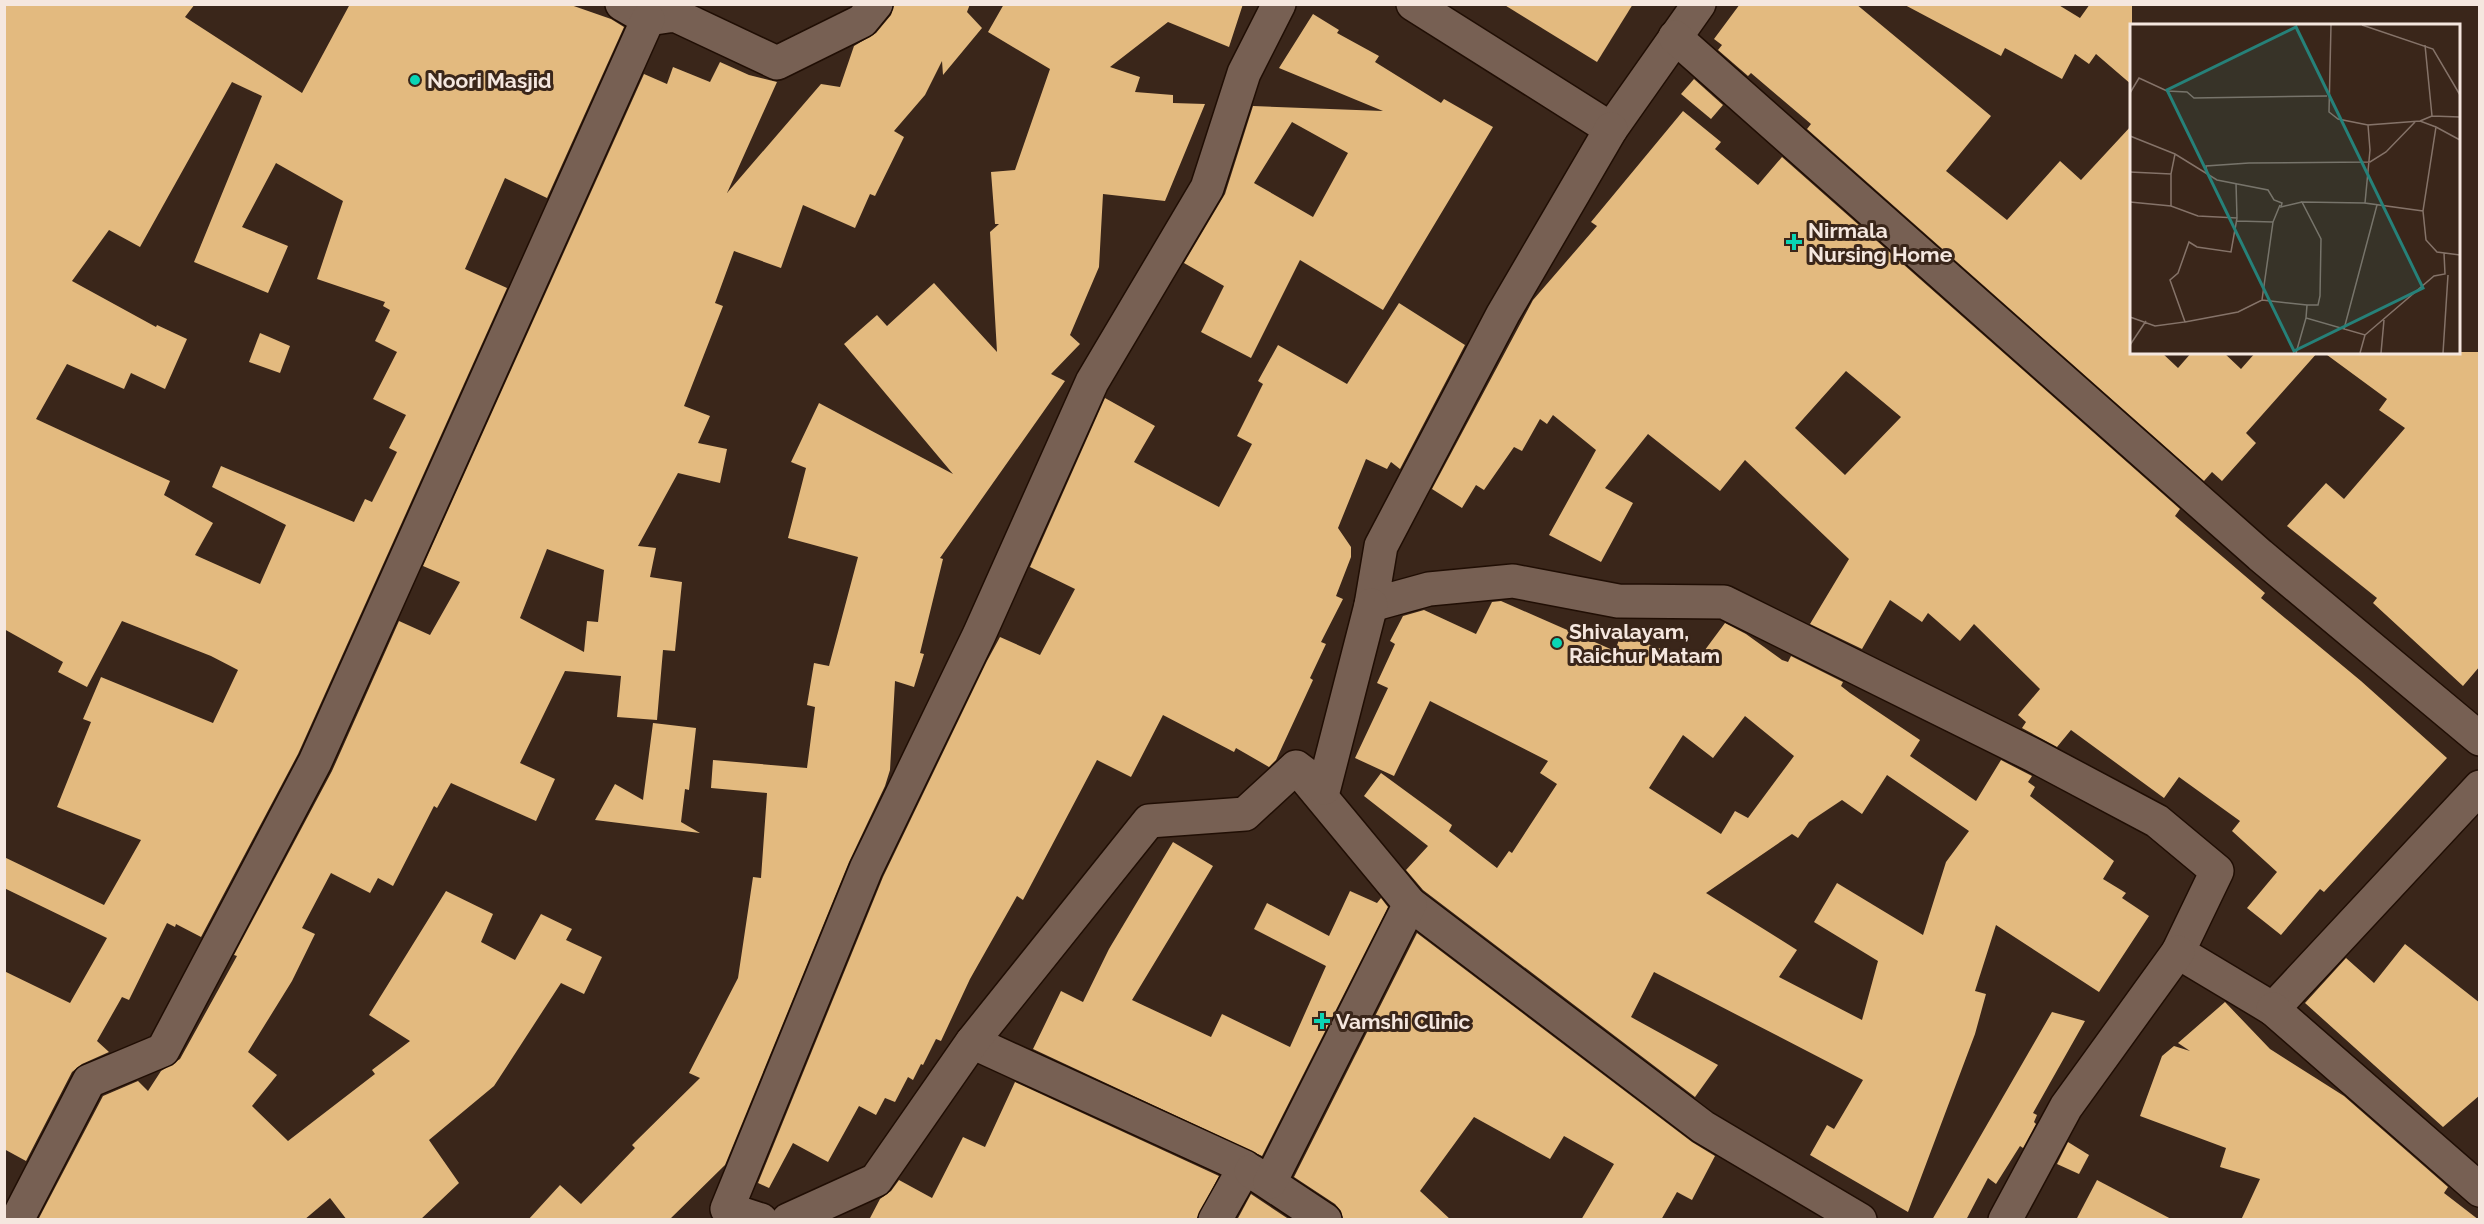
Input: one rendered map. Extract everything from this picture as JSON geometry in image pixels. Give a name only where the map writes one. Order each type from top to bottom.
[{"type":"street","points":[[17,1220],[89,1081],[162,1050],[315,762],[635,12],[675,15],[777,63],[862,21],[876,4]]},
{"type":"street","points":[[761,1220],[727,1209],[866,869],[978,635],[1092,382],[1207,188],[1244,73],[1279,4]]},
{"type":"street","points":[[1413,4],[1611,129]]},
{"type":"street","points":[[1296,767],[1324,788],[1371,605],[1381,546],[1503,314],[1611,129],[1699,4]]},
{"type":"street","points":[[1675,37],[2260,555],[2480,740]]},
{"type":"street","points":[[1371,605],[1429,590],[1513,581],[1618,601],[1724,602],[2033,755],[2157,821],[2217,871],[2178,952],[2066,1107],[2005,1220]]},
{"type":"street","points":[[1296,767],[1410,904],[1703,1127],[1860,1220]]},
{"type":"street","points":[[788,1220],[876,1180],[972,1042],[1149,821],[1245,814],[1296,767]]},
{"type":"street","points":[[2273,1009],[2480,788]]},
{"type":"street","points":[[1215,1220],[1257,1174],[1410,904]]},
{"type":"street","points":[[2178,952],[2273,1009],[2480,1190]]},
{"type":"street","points":[[972,1042],[1257,1174],[1325,1220]]},
{"type":"building","points":[[4,4],[195,4],[185,17],[302,93],[350,4],[568,4],[611,19],[624,27],[547,198],[505,178],[465,269],[507,288],[298,754],[201,937],[176,924],[175,927],[167,923],[129,1000],[122,997],[97,1041],[109,1052],[82,1064],[72,1072],[26,1161],[4,1149],[4,971],[70,1003],[107,938],[4,888],[4,857],[104,905],[141,840],[57,807],[91,722],[83,719],[101,677],[213,723],[238,670],[211,656],[122,621],[87,687],[58,672],[63,662],[4,629]],"holes":[[[232,82],[262,96],[194,262],[268,293],[288,246],[242,227],[276,163],[343,201],[317,279],[385,302],[383,306],[390,310],[375,341],[397,352],[373,399],[406,415],[389,448],[397,452],[372,502],[365,499],[354,522],[221,466],[212,487],[286,525],[260,584],[195,555],[213,523],[164,495],[170,481],[36,419],[67,364],[124,389],[131,373],[165,389],[187,339],[157,325],[156,327],[72,281],[109,230],[140,247]]]},
{"type":"building","points":[[894,4],[970,4],[967,12],[982,28],[943,75],[942,61],[925,95],[894,131],[904,137],[875,196],[870,194],[855,228],[803,205],[781,268],[734,251],[715,303],[723,306],[684,406],[710,416],[698,443],[727,449],[720,483],[678,473],[638,546],[656,548],[650,577],[682,582],[675,651],[663,650],[657,720],[617,717],[621,676],[565,671],[520,763],[555,779],[536,821],[451,783],[437,808],[434,806],[393,886],[378,878],[370,893],[331,873],[302,928],[315,934],[292,981],[248,1052],[277,1075],[252,1106],[288,1141],[375,1074],[372,1070],[410,1041],[369,1015],[446,891],[493,914],[481,942],[515,960],[541,914],[572,929],[566,940],[602,957],[584,994],[561,983],[494,1086],[429,1140],[459,1183],[420,1220],[347,1220],[330,1198],[304,1220],[38,1220],[103,1096],[138,1081],[148,1091],[161,1071],[180,1059],[237,956],[234,955],[332,771],[399,621],[430,635],[460,582],[423,566],[644,74],[667,84],[673,67],[710,82],[720,62],[749,75],[777,82],[727,193],[821,84],[840,87],[854,46],[876,33],[891,15]],"holes":[[[547,549],[604,570],[598,622],[587,621],[584,652],[520,618]]]},
{"type":"building","points":[[1004,4],[1243,4],[1229,47],[1168,22],[1110,67],[1140,77],[1135,92],[1173,95],[1173,103],[1205,104],[1165,201],[1103,194],[1099,267],[1070,335],[1080,344],[1051,374],[1065,381],[940,558],[943,559],[920,653],[924,654],[914,687],[895,681],[890,770],[885,786],[849,862],[725,1165],[669,1220],[528,1220],[560,1185],[581,1204],[635,1148],[632,1145],[700,1078],[689,1073],[738,978],[753,877],[761,878],[767,793],[711,788],[713,760],[807,768],[815,707],[807,705],[814,663],[829,666],[858,557],[788,538],[806,468],[791,462],[819,403],[953,474],[844,344],[877,315],[887,326],[934,283],[997,352],[990,232],[999,224],[995,224],[991,172],[1015,170],[1050,69],[988,32]]},
{"type":"building","points":[[1503,4],[1633,4],[1597,62]]},
{"type":"building","points":[[1740,4],[1856,4],[1991,116],[1946,171],[2007,220],[2060,161],[2081,180],[2130,127],[2130,354],[2163,354],[2178,368],[2190,354],[2225,354],[2241,369],[2254,354],[2316,354],[2246,433],[2256,443],[2222,481],[2212,472],[2204,481],[1807,129],[1811,124],[1751,73],[1748,76],[1718,50],[1722,45],[1714,39]]},
{"type":"building","points":[[1903,4],[2057,4],[2080,18],[2090,4],[2132,4],[2130,83],[2096,54],[2089,64],[2075,54],[2062,79],[2005,48],[2001,56]]},
{"type":"building","points":[[1313,14],[1339,30],[1337,33],[1379,56],[1375,62],[1441,103],[1444,99],[1493,127],[1383,310],[1300,260],[1251,358],[1201,332],[1224,286],[1184,263],[1225,194],[1253,106],[1383,111],[1279,68]],"holes":[[[1292,122],[1348,153],[1313,217],[1254,183]]]},
{"type":"building","points":[[1694,79],[1723,105],[1711,119],[1681,94]]},
{"type":"building","points":[[1683,111],[1721,142],[1715,149],[1758,185],[1782,157],[2180,509],[2175,516],[2265,593],[2261,598],[2361,681],[2447,758],[2324,892],[2320,889],[2281,935],[2247,908],[2277,872],[2232,831],[2240,821],[2179,777],[2164,798],[2071,730],[2057,747],[2022,728],[2026,722],[2018,715],[2040,689],[1974,624],[1960,641],[1928,613],[1922,622],[1890,600],[1862,649],[1810,624],[1849,559],[1745,460],[1720,491],[1648,434],[1605,488],[1633,503],[1601,562],[1549,535],[1596,450],[1553,415],[1547,424],[1540,419],[1522,451],[1514,447],[1484,490],[1476,485],[1462,508],[1432,489],[1533,300],[1597,226],[1591,222]],"holes":[[[1846,371],[1901,417],[1845,475],[1795,428]]]},
{"type":"building","points":[[1399,303],[1465,345],[1400,469],[1391,462],[1387,469],[1366,459],[1338,528],[1351,547],[1351,557],[1336,596],[1343,599],[1321,642],[1326,644],[1310,678],[1313,680],[1276,760],[1269,767],[1236,748],[1234,752],[1163,715],[1131,777],[1097,760],[1023,900],[1017,896],[970,979],[941,1041],[936,1039],[913,1080],[908,1077],[895,1102],[885,1098],[876,1115],[859,1106],[828,1162],[793,1143],[769,1188],[758,1183],[883,877],[987,661],[1000,637],[1040,655],[1075,589],[1030,567],[1105,398],[1155,426],[1134,462],[1219,507],[1252,444],[1237,436],[1263,384],[1258,381],[1278,345],[1347,384]]},
{"type":"building","points":[[260,333],[290,346],[280,373],[249,362]]},
{"type":"building","points":[[2480,352],[2480,666],[2463,686],[2373,603],[2377,598],[2287,526],[2326,483],[2344,499],[2405,428],[2379,410],[2387,399],[2326,354]]},
{"type":"building","points":[[1501,601],[1615,651],[1621,634],[1696,662],[1725,623],[1746,634],[1782,660],[1788,662],[1791,656],[1843,682],[1841,686],[1850,693],[1920,740],[1910,756],[1976,801],[2001,760],[2032,776],[2028,782],[2035,787],[2030,796],[2114,861],[2103,879],[2126,893],[2122,898],[2149,916],[2099,992],[1996,925],[1975,991],[1986,994],[1975,1034],[1908,1212],[1810,1155],[1827,1125],[1834,1129],[1863,1080],[1654,972],[1631,1017],[1718,1065],[1695,1097],[1423,890],[1406,870],[1428,846],[1364,796],[1381,773],[1452,825],[1449,831],[1497,868],[1509,851],[1512,853],[1557,784],[1540,773],[1548,761],[1430,701],[1394,776],[1355,758],[1388,688],[1377,683],[1395,644],[1390,641],[1403,616],[1424,610],[1476,634],[1492,602]],"holes":[[[1745,716],[1794,756],[1748,818],[1735,811],[1721,834],[1649,788],[1683,735],[1713,758]],[[1887,775],[1969,831],[1946,862],[1923,935],[1837,883],[1814,922],[1878,961],[1862,1020],[1779,977],[1797,950],[1706,893],[1792,834],[1798,838],[1809,822],[1842,800],[1862,814]]]},
{"type":"building","points":[[653,723],[696,728],[689,790],[685,789],[681,822],[700,833],[595,820],[615,784],[643,800]]},
{"type":"building","points":[[1173,842],[1213,866],[1132,1000],[1211,1037],[1222,1014],[1290,1047],[1326,966],[1254,929],[1267,903],[1329,936],[1350,891],[1377,903],[1381,898],[1388,907],[1262,1156],[1033,1049],[1061,991],[1083,1002],[1109,949]]},
{"type":"building","points":[[1417,933],[1692,1142],[1715,1156],[1692,1200],[1677,1192],[1661,1220],[1581,1220],[1614,1164],[1564,1136],[1550,1159],[1474,1117],[1420,1191],[1451,1220],[1343,1220],[1341,1211],[1335,1204],[1294,1177]]},
{"type":"building","points":[[2405,944],[2480,1003],[2480,1095],[2443,1127],[2305,1003],[2346,958],[2374,983]]},
{"type":"building","points":[[2225,1002],[2270,1049],[2344,1096],[2448,1187],[2444,1193],[2479,1220],[2241,1220],[2260,1179],[2220,1167],[2226,1148],[2140,1116],[2162,1056],[2174,1046],[2190,1051],[2178,1043]]},
{"type":"building","points":[[2052,1012],[2085,1021],[2033,1113],[2037,1115],[2034,1122],[2036,1124],[2023,1148],[2020,1146],[1996,1184],[1988,1178],[1966,1220],[1932,1220]]},
{"type":"building","points":[[1015,1082],[1219,1176],[1196,1220],[869,1220],[880,1199],[891,1191],[899,1180],[932,1198],[963,1137],[985,1147]]},
{"type":"building","points":[[2068,1142],[2089,1155],[2079,1174],[2057,1164]]},
{"type":"building","points":[[2097,1180],[2173,1220],[2076,1220]]},
{"type":"building","points":[[1251,1194],[1290,1220],[1237,1220]]},
{"type":"place","name":"Noori Masjid","points":[[415,80]]},
{"type":"place","name":"Nirmala Nursing Home","points":[[1794,242]]},
{"type":"place","name":"Shivalayam, Raichur Matam","points":[[1557,643]]},
{"type":"place","name":"Vamshi Clinic","points":[[1322,1021]]}]
